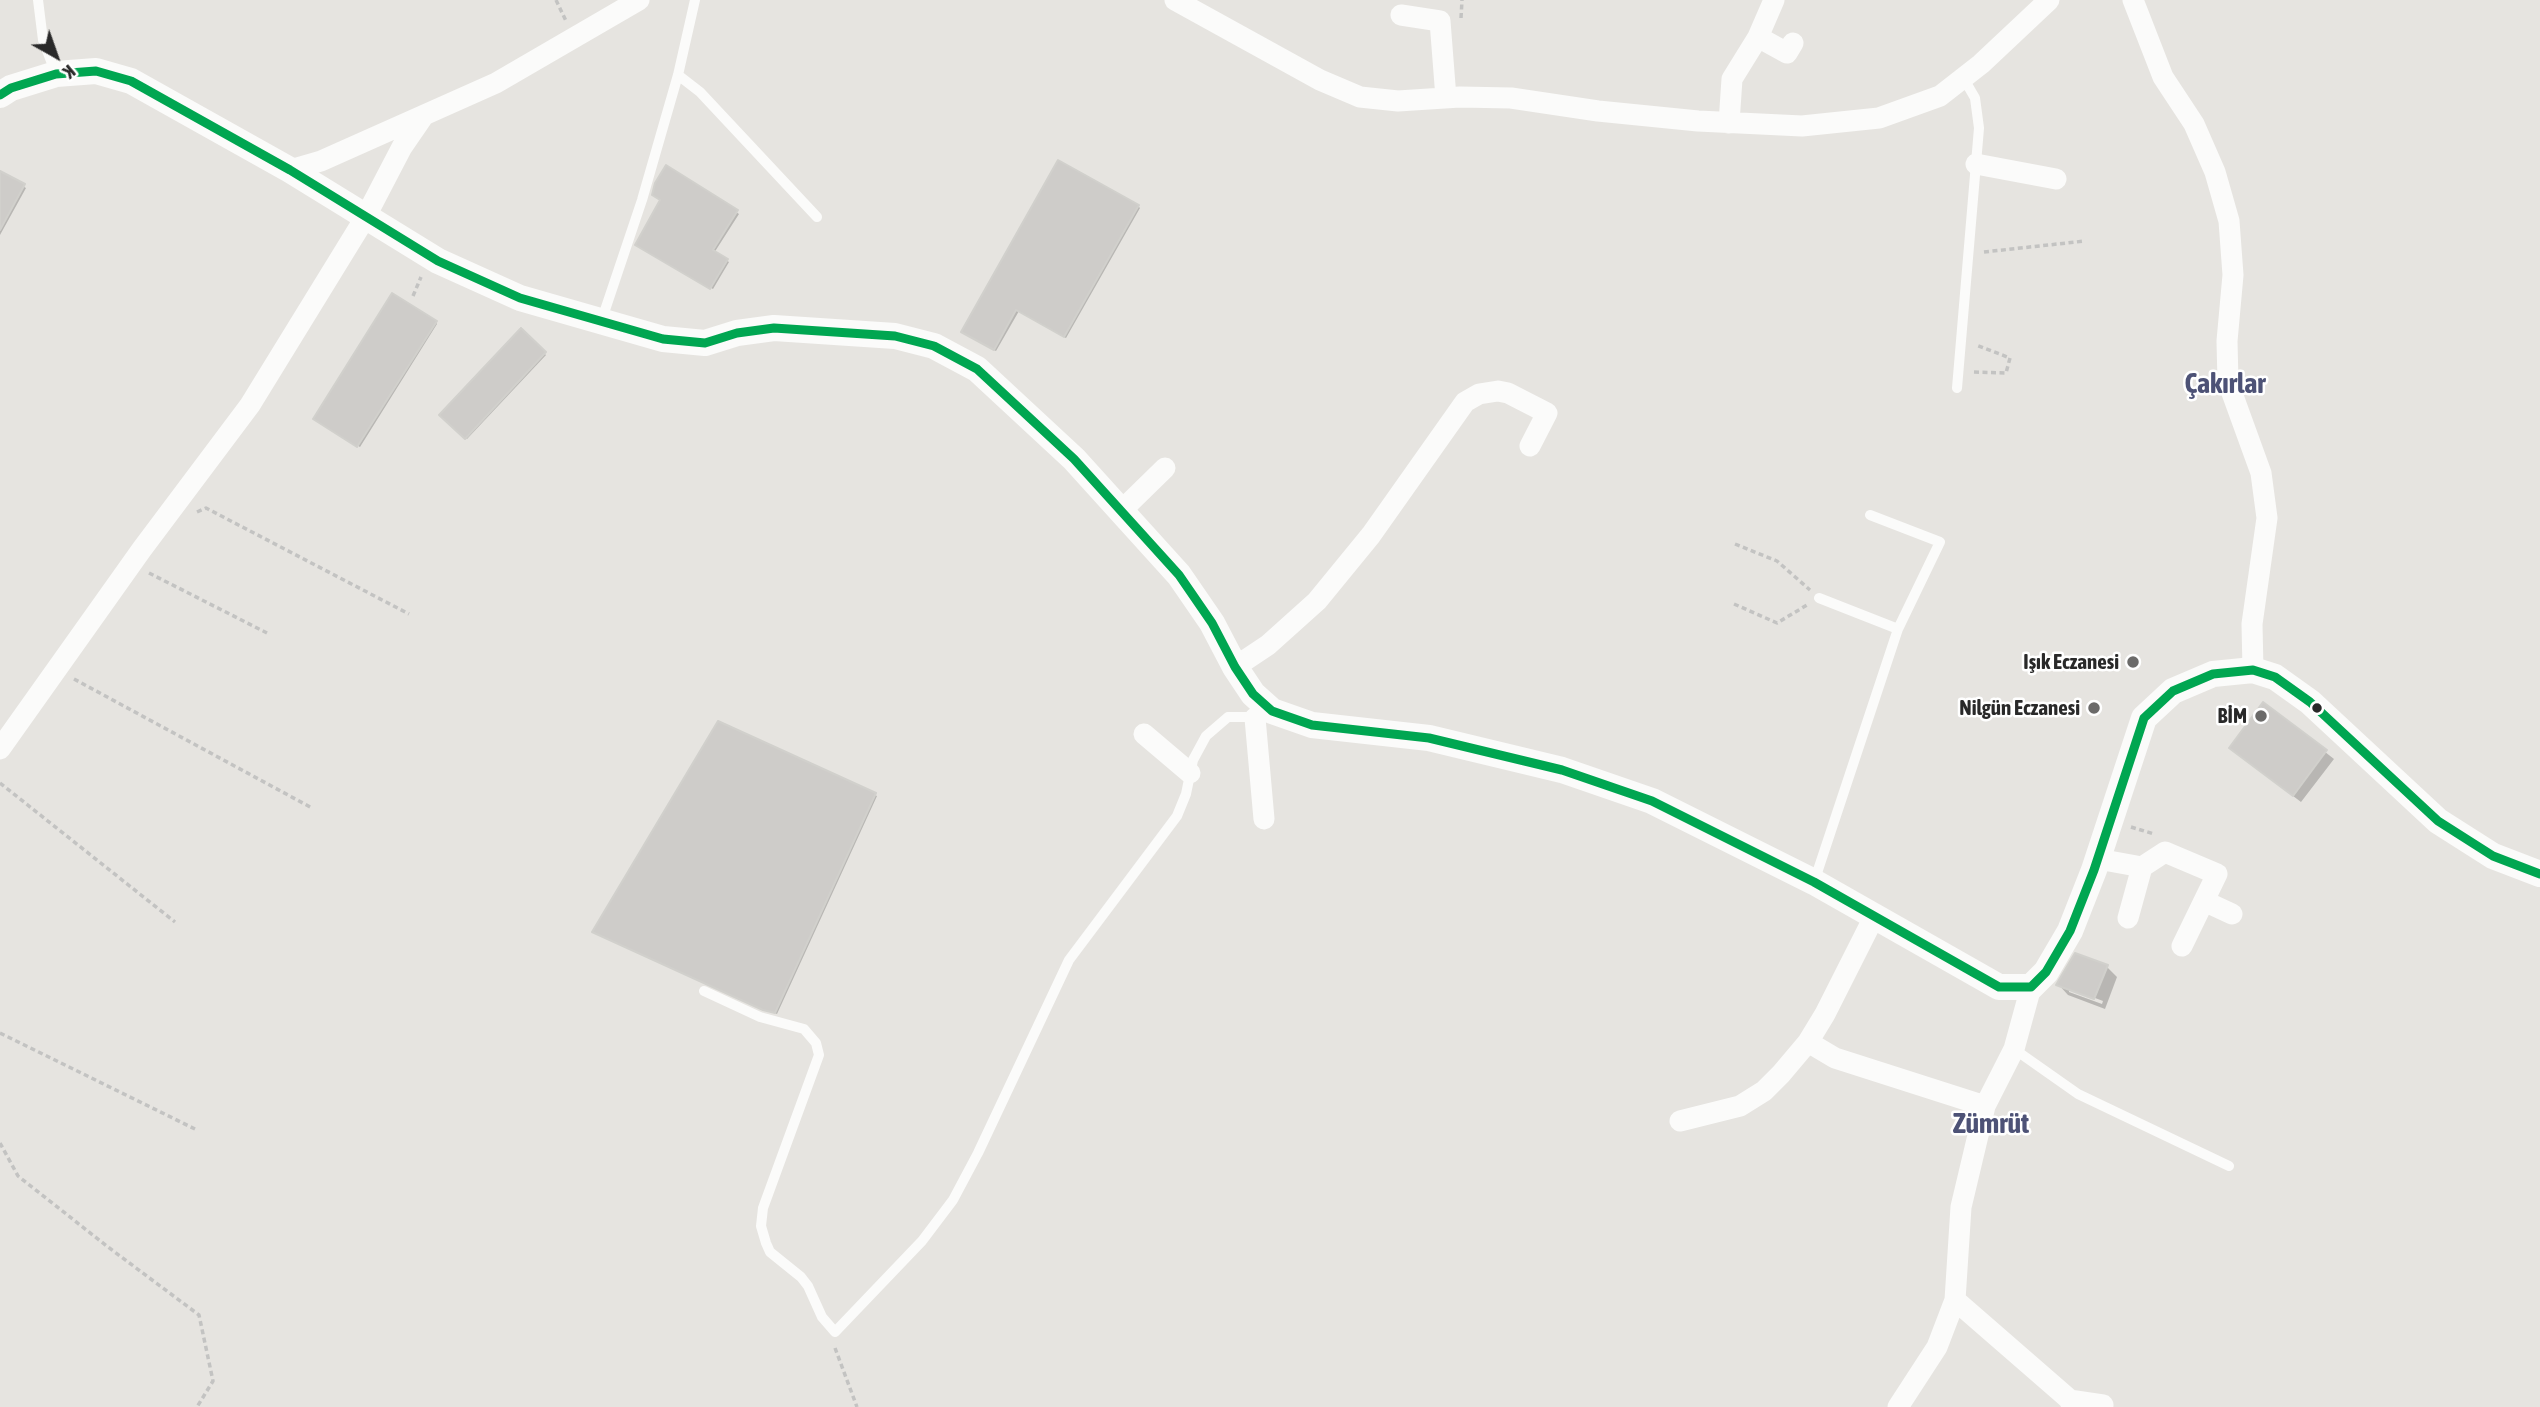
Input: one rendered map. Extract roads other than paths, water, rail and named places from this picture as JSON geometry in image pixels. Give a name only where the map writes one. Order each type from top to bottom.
[{"type":"street","points":[[290,170],[321,162],[496,83],[639,0]]},
{"type":"street","points":[[1175,0],[1320,80],[1360,97],[1398,102],[1446,98],[1511,98],[1598,111],[1802,126],[1879,118],[1940,96],[1964,79],[2049,0]]},
{"type":"street","points":[[1729,122],[1732,79],[1758,37],[1774,0]]},
{"type":"street","points":[[2133,0],[2163,77],[2194,124],[2215,172],[2229,221],[2233,275],[2227,341],[2228,382],[2261,473],[2267,518],[2252,624],[2253,670]]},
{"type":"street","points":[[1401,15],[1440,21],[1446,98]]},
{"type":"street","points":[[1758,37],[1787,53],[1793,43]]},
{"type":"street","points":[[0,95],[11,88],[56,74],[96,71],[131,81],[290,170],[438,261],[520,298],[601,322],[663,339],[705,343],[737,333],[774,328],[895,336],[934,346],[977,369],[1074,458],[1179,575],[1212,623],[1234,667],[1264,714],[1264,819]]},
{"type":"street","points":[[0,749],[131,564],[250,405],[365,218],[402,147],[424,115]]},
{"type":"street","points":[[1976,164],[2056,179]]},
{"type":"street","points":[[1234,667],[1268,645],[1317,601],[1371,535],[1465,402],[1479,394],[1497,391],[1508,393],[1547,413],[1530,446]]},
{"type":"street","points":[[1121,511],[1165,468]]},
{"type":"street","points":[[1898,1407],[1937,1347],[1955,1300],[1961,1207],[1984,1106],[2014,1049],[2031,987],[2046,972],[2070,931],[2098,859],[2144,718],[2172,691],[2213,674],[2253,670],[2275,677],[2310,702],[2438,821],[2493,856],[2540,874]]},
{"type":"street","points":[[1264,714],[1312,725],[1429,738],[1562,771],[1652,801],[1814,882],[1999,987],[2031,987]]},
{"type":"street","points":[[1144,734],[1190,773]]},
{"type":"street","points":[[2128,918],[2142,867],[2165,852],[2217,874],[2182,946]]},
{"type":"street","points":[[2098,859],[2142,867]]},
{"type":"street","points":[[2204,901],[2232,914]]},
{"type":"street","points":[[1681,1121],[1740,1105],[1763,1091],[1789,1066],[1825,1014],[1874,917]]},
{"type":"street","points":[[1808,1042],[1835,1058],[1984,1106]]},
{"type":"street","points":[[1955,1300],[2073,1403],[2103,1405]]},
{"type":"lane","points":[[38,0],[43,40],[56,74]]},
{"type":"lane","points":[[601,322],[642,200],[678,75],[695,0]]},
{"type":"lane","points":[[678,75],[700,92],[817,217]]},
{"type":"lane","points":[[1957,388],[1978,113],[1975,98],[1964,79]]},
{"type":"lane","points":[[1814,882],[1898,629],[1940,542],[1870,515]]},
{"type":"lane","points":[[1819,598],[1898,629]]},
{"type":"lane","points":[[704,991],[760,1017],[804,1029],[816,1042],[818,1055],[763,1208],[761,1226],[770,1252],[801,1277],[822,1317],[835,1332],[922,1241],[953,1200],[1069,960],[1168,831],[1182,805],[1198,747],[1216,725],[1228,717],[1264,714]]},
{"type":"lane","points":[[2014,1049],[2078,1094],[2229,1166]]},
{"type":"place","name":"Işık Eczanesi","points":[[2133,662]]},
{"type":"place","name":"Nilgün Eczanesi","points":[[2094,708]]},
{"type":"place","name":"BİM","points":[[2261,716]]},
{"type":"district","name":"Çakırlar","points":[[2225,384]]},
{"type":"district","name":"Zümrüt","points":[[1991,1124]]}]
